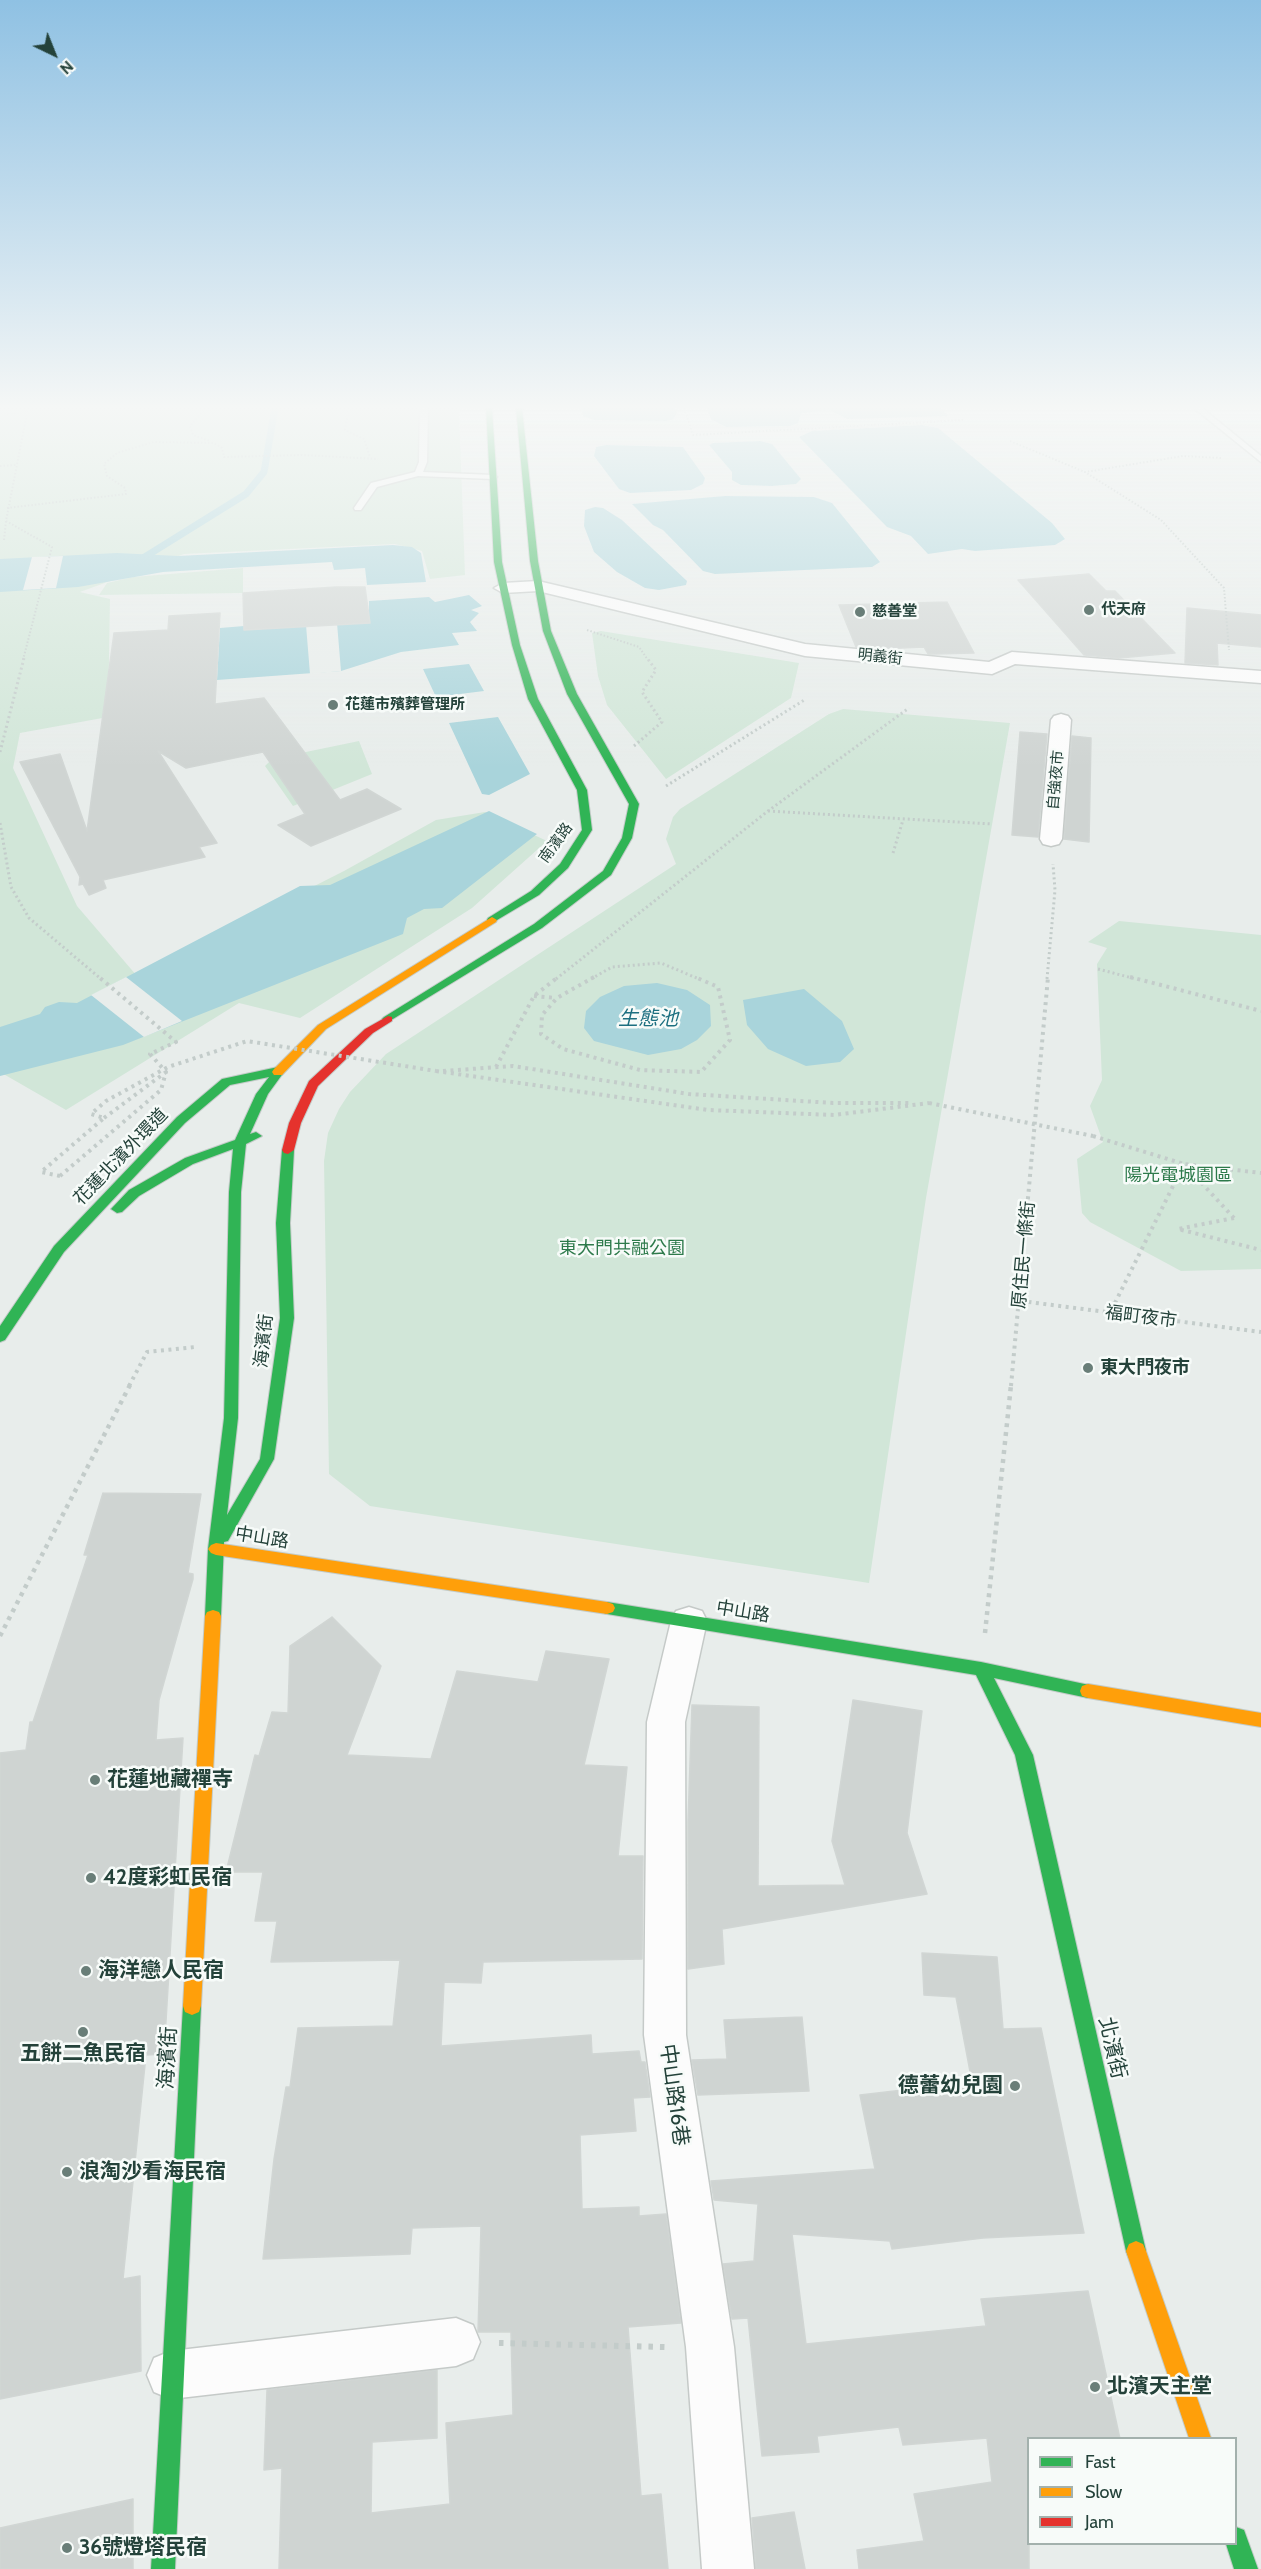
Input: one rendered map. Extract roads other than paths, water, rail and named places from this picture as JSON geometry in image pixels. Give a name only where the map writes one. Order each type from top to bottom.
[{"type":"main road","name":"南濱路","points":[[237,1161],[240,1142],[262,1094],[278,1071],[322,1027],[535,892],[564,866],[586,830],[582,790],[533,699],[516,645],[498,562],[496,528]]},
{"type":"main road","points":[[284,1127],[314,1084],[369,1031],[546,919],[607,873],[627,838],[634,804],[572,694],[547,631],[538,586],[532,528]]},
{"type":"main road","name":"花蓮北濱外環道","points":[[0,1337],[59,1249],[181,1120],[226,1082],[278,1071]]},
{"type":"main road","name":"花蓮北濱外環道","points":[[110,1217],[134,1193],[189,1161],[284,1127]]},
{"type":"main road","name":"海濱街","points":[[216,1549],[267,1460],[287,1318],[283,1223],[288,1148],[284,1127]]},
{"type":"main road","name":"海濱街","points":[[163,2569],[171,2375],[216,1549],[231,1418],[237,1161]]},
{"type":"main road","name":"花蓮北濱外環道","points":[[20,1309],[72,1256]]},
{"type":"main road","name":"中山路","points":[[216,1549],[689,1621],[981,1669],[1137,1701],[1261,1720]]},
{"type":"main road","name":"北濱街","points":[[981,1669],[1024,1755],[1138,2261],[1199,2437]]},
{"type":"main road","points":[[1237,2541],[1246,2569]]},
{"type":"street","name":"明義街","points":[[503,588],[538,586],[805,650],[992,668],[1012,658],[1261,677]]},
{"type":"street","name":"自強夜市","points":[[1051,840],[1061,720]]},
{"type":"street","name":"中山路16巷","points":[[689,1621],[666,1722],[665,2036],[710,2347],[728,2569]]},
{"type":"street","points":[[171,2375],[456,2342]]},
{"type":"water","points":[[585,528],[630,528],[687,581],[686,585],[659,590],[645,588],[617,572],[594,552]]},
{"type":"water","points":[[659,528],[852,528],[880,562],[872,567],[715,574],[703,571]]},
{"type":"water","points":[[889,528],[1056,528],[1065,539],[1055,545],[975,551],[962,549],[928,554],[911,536]]},
{"type":"water","points":[[393,545],[412,547],[421,553],[426,582],[367,585],[365,568],[334,570],[332,562],[163,572],[78,587],[0,592],[0,559],[117,553],[178,556]]},
{"type":"water","points":[[469,595],[482,606],[471,610],[479,613],[470,622],[477,631],[452,633],[459,645],[401,652],[341,671],[217,680],[220,628],[244,626],[244,630],[369,623],[369,601],[429,597],[435,602]]},
{"type":"water","points":[[469,664],[484,691],[436,697],[423,669]]},
{"type":"water","points":[[498,717],[530,774],[489,795],[482,794],[449,723]]},
{"type":"water","points":[[489,811],[537,834],[442,908],[424,909],[407,918],[403,934],[123,1045],[0,1076],[0,1027],[40,1014],[45,1007],[59,1002],[77,1003],[300,886],[330,885]]},
{"type":"water","name":"生態池","points":[[657,983],[687,990],[710,1005],[711,1026],[697,1040],[681,1049],[648,1055],[594,1041],[584,1028],[586,1011],[600,997],[624,986]]},
{"type":"water","points":[[804,989],[842,1021],[854,1049],[840,1062],[806,1066],[768,1049],[747,1025],[743,1000]]},
{"type":"waterway","points":[[135,563],[191,528]]},
{"type":"place","name":"代天府","points":[[1089,610]]},
{"type":"place","name":"慈善堂","points":[[860,612]]},
{"type":"place","name":"花蓮市殯葬管理所","points":[[333,705]]},
{"type":"place","name":"東大門夜市","points":[[1088,1368]]},
{"type":"place","name":"花蓮地藏禪寺","points":[[95,1780]]},
{"type":"place","name":"42度彩虹民宿","points":[[91,1878]]},
{"type":"place","name":"海洋戀人民宿","points":[[86,1971]]},
{"type":"place","name":"五餅二魚民宿","points":[[83,2032]]},
{"type":"place","name":"德蕾幼兒園","points":[[1015,2086]]},
{"type":"place","name":"浪淘沙看海民宿","points":[[67,2172]]},
{"type":"place","name":"北濱天主堂","points":[[1095,2387]]},
{"type":"place","name":"36號燈塔民宿","points":[[67,2548]]},
{"type":"park label","name":"陽光電城園區","points":[[1178,1176]]},
{"type":"park label","name":"東大門共融公園","points":[[622,1249]]}]
